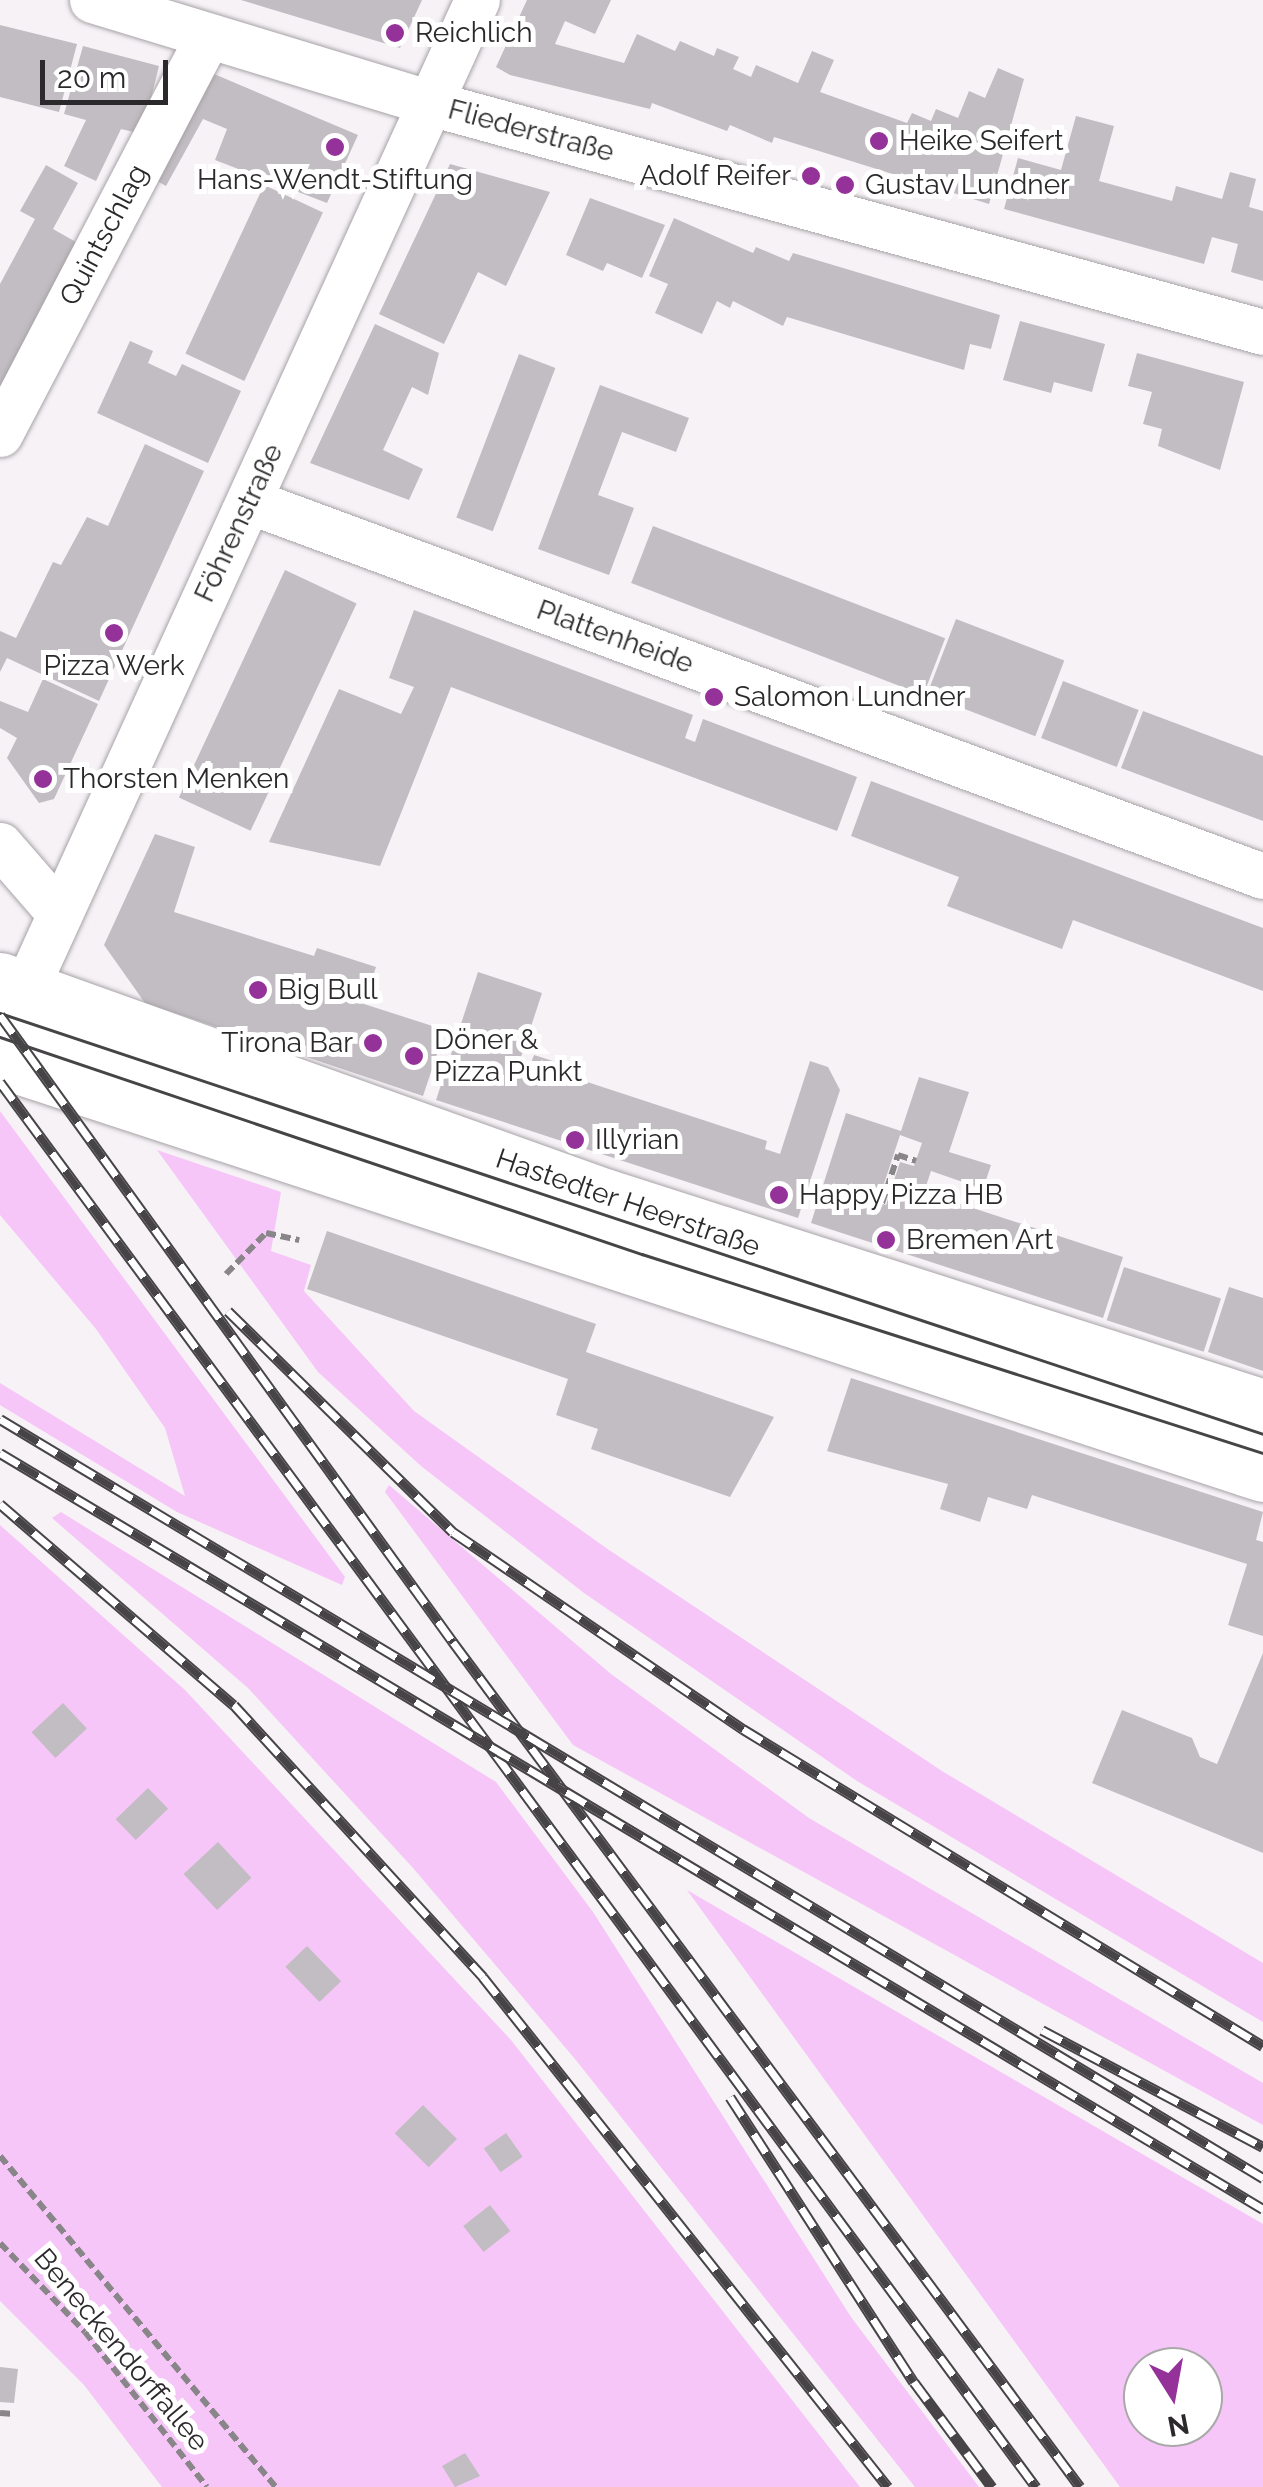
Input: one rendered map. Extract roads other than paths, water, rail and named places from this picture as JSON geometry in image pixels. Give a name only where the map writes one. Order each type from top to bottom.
[{"type":"main road","name":"Hastedter Heerstraße","points":[[6,1021],[166,1036],[604,1196],[1263,1407]]},
{"type":"main road","points":[[6,1021],[86,1071],[1263,1474]]},
{"type":"main road","points":[[86,1071],[110,1034],[152,1045],[166,1036]]},
{"type":"street","name":"Fliederstraße","points":[[92,0],[430,103],[1263,332]]},
{"type":"street","name":"Föhrenstraße","points":[[6,1021],[60,914],[477,0]]},
{"type":"street","name":"Quintschlag","points":[[0,434],[208,36]]},
{"type":"street","name":"Plattenheide","points":[[249,501],[1263,876]]},
{"type":"street","points":[[0,844],[60,914]]},
{"type":"street","points":[[86,1071],[1263,1444]]},
{"type":"tram line","points":[[0,1013],[1263,1434]]},
{"type":"tram line","points":[[0,1037],[642,1254],[1263,1453]]},
{"type":"railway","points":[[0,1015],[453,1642],[1080,2487]]},
{"type":"railway","points":[[0,1082],[1036,2487]]},
{"type":"railway","points":[[228,1311],[453,1532],[743,1729],[1263,2046]]},
{"type":"railway","points":[[0,1419],[1263,2178]]},
{"type":"railway","points":[[0,1453],[1263,2209]]},
{"type":"railway","points":[[0,1504],[234,1705],[483,1977],[888,2487]]},
{"type":"railway","points":[[1042,2030],[1263,2147]]},
{"type":"railway","points":[[730,2097],[914,2382],[992,2487]]},
{"type":"place","name":"Reichlich","points":[[395,33]]},
{"type":"place","name":"Heike Seifert","points":[[879,141]]},
{"type":"place","name":"Hans-Wendt-Stiftung","points":[[335,147]]},
{"type":"place","name":"Adolf Reifer","points":[[811,176]]},
{"type":"place","name":"Gustav Lundner","points":[[845,185]]},
{"type":"place","name":"Pizza Werk","points":[[114,633]]},
{"type":"place","name":"Salomon Lundner","points":[[714,697]]},
{"type":"place","name":"Thorsten Menken","points":[[43,779]]},
{"type":"place","name":"Big Bull","points":[[258,990]]},
{"type":"place","name":"Tirona Bar","points":[[373,1043]]},
{"type":"place","name":"Döner & Pizza Punkt","points":[[414,1056]]},
{"type":"place","name":"Illyrian","points":[[575,1140]]},
{"type":"place","name":"Happy Pizza HB","points":[[779,1195]]},
{"type":"place","name":"Bremen Art","points":[[886,1240]]}]
